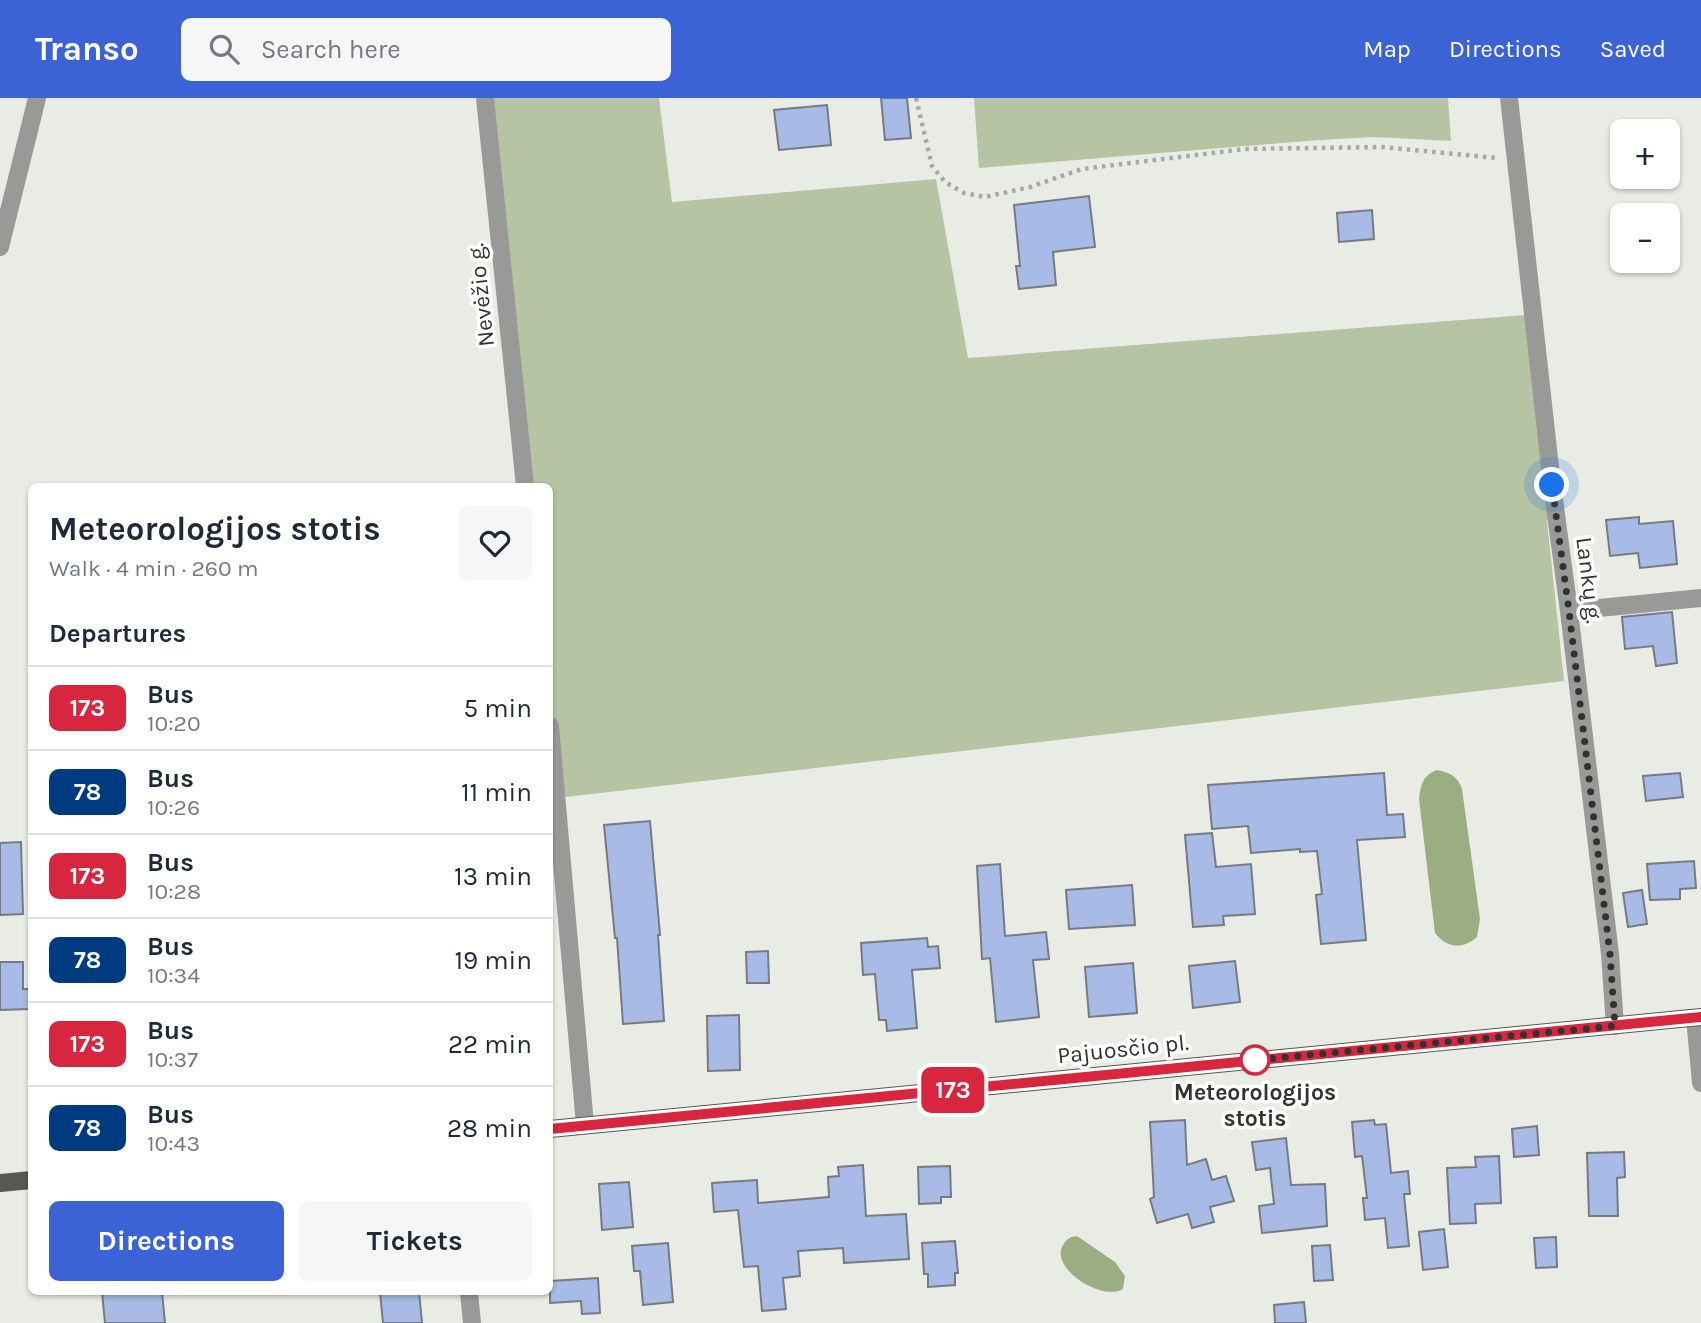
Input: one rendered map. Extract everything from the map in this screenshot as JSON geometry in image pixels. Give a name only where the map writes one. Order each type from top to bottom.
[{"type":"main road","name":"Pajuosčio pl.","points":[[553,1129],[1698,1018]]},
{"type":"main road","points":[[0,1183],[28,1180]]},
{"type":"street","points":[[0,247],[37,98]]},
{"type":"street","name":"Nevėžio g.","points":[[485,98],[525,483]]},
{"type":"street","name":"Lankų g.","points":[[1508,98],[1610,954],[1615,1026]]},
{"type":"street","points":[[1569,611],[1701,598]]},
{"type":"street","points":[[553,760],[585,1125]]},
{"type":"street","points":[[1698,1018],[1701,1083]]},
{"type":"street","points":[[469,1295],[472,1323]]},
{"type":"path","points":[[916,98],[932,166],[945,182],[964,193],[985,197],[1030,187],[1082,169],[1245,149],[1382,147],[1516,160]]},
{"type":"shaded area","points":[[485,98],[659,98],[672,202],[936,179],[968,358],[1539,314],[1564,519],[1547,521],[1564,681],[557,798],[553,757],[553,483],[525,483]]},
{"type":"shaded area","points":[[974,98],[1448,98],[1451,141],[1373,137],[979,168]]},
{"type":"shaded area","points":[[1437,770],[1453,776],[1462,789],[1480,919],[1477,937],[1466,944],[1455,946],[1435,933],[1419,799],[1424,781]]},
{"type":"shaded area","points":[[1077,1236],[1115,1262],[1125,1276],[1123,1289],[1103,1291],[1091,1287],[1070,1272],[1061,1254],[1066,1241]]},
{"type":"building","points":[[881,98],[907,98],[911,138],[885,140]]},
{"type":"building","points":[[827,105],[831,145],[779,150],[774,110]]},
{"type":"building","points":[[1089,196],[1095,247],[1053,252],[1056,285],[1019,289],[1016,266],[1020,266],[1014,205]]},
{"type":"building","points":[[1372,210],[1374,239],[1339,242],[1337,213]]},
{"type":"building","points":[[1639,517],[1639,524],[1673,521],[1677,564],[1640,568],[1638,553],[1610,556],[1606,520]]},
{"type":"building","points":[[1672,612],[1677,663],[1656,666],[1653,646],[1625,649],[1622,617]]},
{"type":"building","points":[[1384,773],[1387,815],[1403,814],[1405,837],[1357,840],[1366,940],[1321,944],[1316,895],[1322,894],[1317,851],[1300,852],[1300,849],[1251,853],[1248,826],[1212,829],[1208,785]]},
{"type":"building","points":[[1680,773],[1683,797],[1646,801],[1643,776]]},
{"type":"building","points":[[650,821],[664,1021],[623,1024],[617,938],[604,825]]},
{"type":"building","points":[[1212,833],[1216,867],[1251,864],[1255,914],[1223,916],[1224,925],[1193,927],[1185,835]]},
{"type":"building","points":[[21,842],[23,914],[0,915],[0,843]]},
{"type":"building","points":[[1694,861],[1696,888],[1680,889],[1680,899],[1650,900],[1647,864]]},
{"type":"building","points":[[1000,864],[1005,936],[1046,932],[1049,959],[1033,960],[1039,1017],[996,1022],[990,958],[982,959],[977,866]]},
{"type":"building","points":[[1132,885],[1135,925],[1069,929],[1066,890]]},
{"type":"building","points":[[1642,890],[1647,924],[1628,927],[1623,893]]},
{"type":"building","points":[[927,938],[928,947],[938,946],[940,968],[912,970],[917,1028],[887,1031],[886,1020],[879,1020],[875,974],[863,975],[861,943]]},
{"type":"building","points":[[768,951],[769,983],[747,983],[746,952]]},
{"type":"building","points":[[1235,961],[1240,1002],[1193,1008],[1189,966]]},
{"type":"building","points":[[0,962],[23,962],[23,989],[28,989],[28,1009],[0,1010]]},
{"type":"building","points":[[1133,963],[1137,1013],[1089,1017],[1085,967]]},
{"type":"building","points":[[739,1015],[740,1070],[708,1071],[707,1016]]},
{"type":"building","points":[[1185,1120],[1187,1165],[1206,1159],[1212,1180],[1226,1176],[1234,1201],[1210,1207],[1214,1222],[1192,1228],[1188,1214],[1157,1223],[1150,1199],[1154,1197],[1150,1122]]},
{"type":"building","points":[[1374,1120],[1375,1125],[1386,1124],[1391,1173],[1408,1171],[1410,1194],[1404,1194],[1409,1246],[1388,1248],[1385,1218],[1365,1220],[1363,1198],[1367,1198],[1362,1156],[1355,1157],[1352,1122]]},
{"type":"building","points":[[1537,1126],[1539,1155],[1514,1157],[1512,1129]]},
{"type":"building","points":[[1286,1138],[1291,1185],[1325,1184],[1327,1226],[1262,1233],[1259,1206],[1274,1204],[1270,1168],[1256,1170],[1252,1142]]},
{"type":"building","points":[[1624,1152],[1625,1177],[1617,1178],[1618,1216],[1589,1216],[1587,1153]]},
{"type":"building","points":[[1499,1156],[1501,1203],[1475,1204],[1476,1223],[1450,1224],[1447,1168],[1476,1167],[1475,1157]]},
{"type":"building","points":[[863,1165],[866,1216],[906,1214],[909,1259],[844,1263],[843,1248],[798,1251],[800,1276],[783,1278],[786,1309],[762,1311],[758,1266],[744,1267],[738,1210],[714,1212],[712,1183],[757,1180],[758,1203],[829,1197],[828,1177],[839,1176],[838,1167]]},
{"type":"building","points":[[950,1166],[951,1197],[941,1197],[941,1203],[919,1204],[918,1167]]},
{"type":"building","points":[[629,1182],[633,1227],[602,1230],[599,1184]]},
{"type":"building","points":[[1444,1229],[1448,1267],[1423,1270],[1419,1232]]},
{"type":"building","points":[[1556,1237],[1557,1267],[1536,1268],[1534,1238]]},
{"type":"building","points":[[955,1241],[958,1273],[955,1273],[955,1285],[928,1287],[928,1274],[924,1274],[922,1243]]},
{"type":"building","points":[[668,1243],[673,1302],[643,1305],[640,1271],[634,1271],[632,1246]]},
{"type":"building","points":[[1330,1245],[1333,1280],[1314,1281],[1312,1246]]},
{"type":"building","points":[[598,1278],[600,1313],[582,1314],[581,1301],[550,1303],[553,1281]]},
{"type":"building","points":[[102,1295],[162,1295],[165,1323],[105,1323]]},
{"type":"building","points":[[380,1295],[419,1295],[422,1323],[383,1323]]},
{"type":"building","points":[[1304,1302],[1306,1323],[1275,1323],[1274,1305]]},
{"type":"bus line","name":"173","points":[[553,1129],[1701,1017]]},
{"type":"place","name":"Meteorologijos stotis","points":[[1255,1060]]},
{"type":"route","points":[[1255,1060],[1245,1061],[1615,1026],[1610,954],[1552,485]]}]
